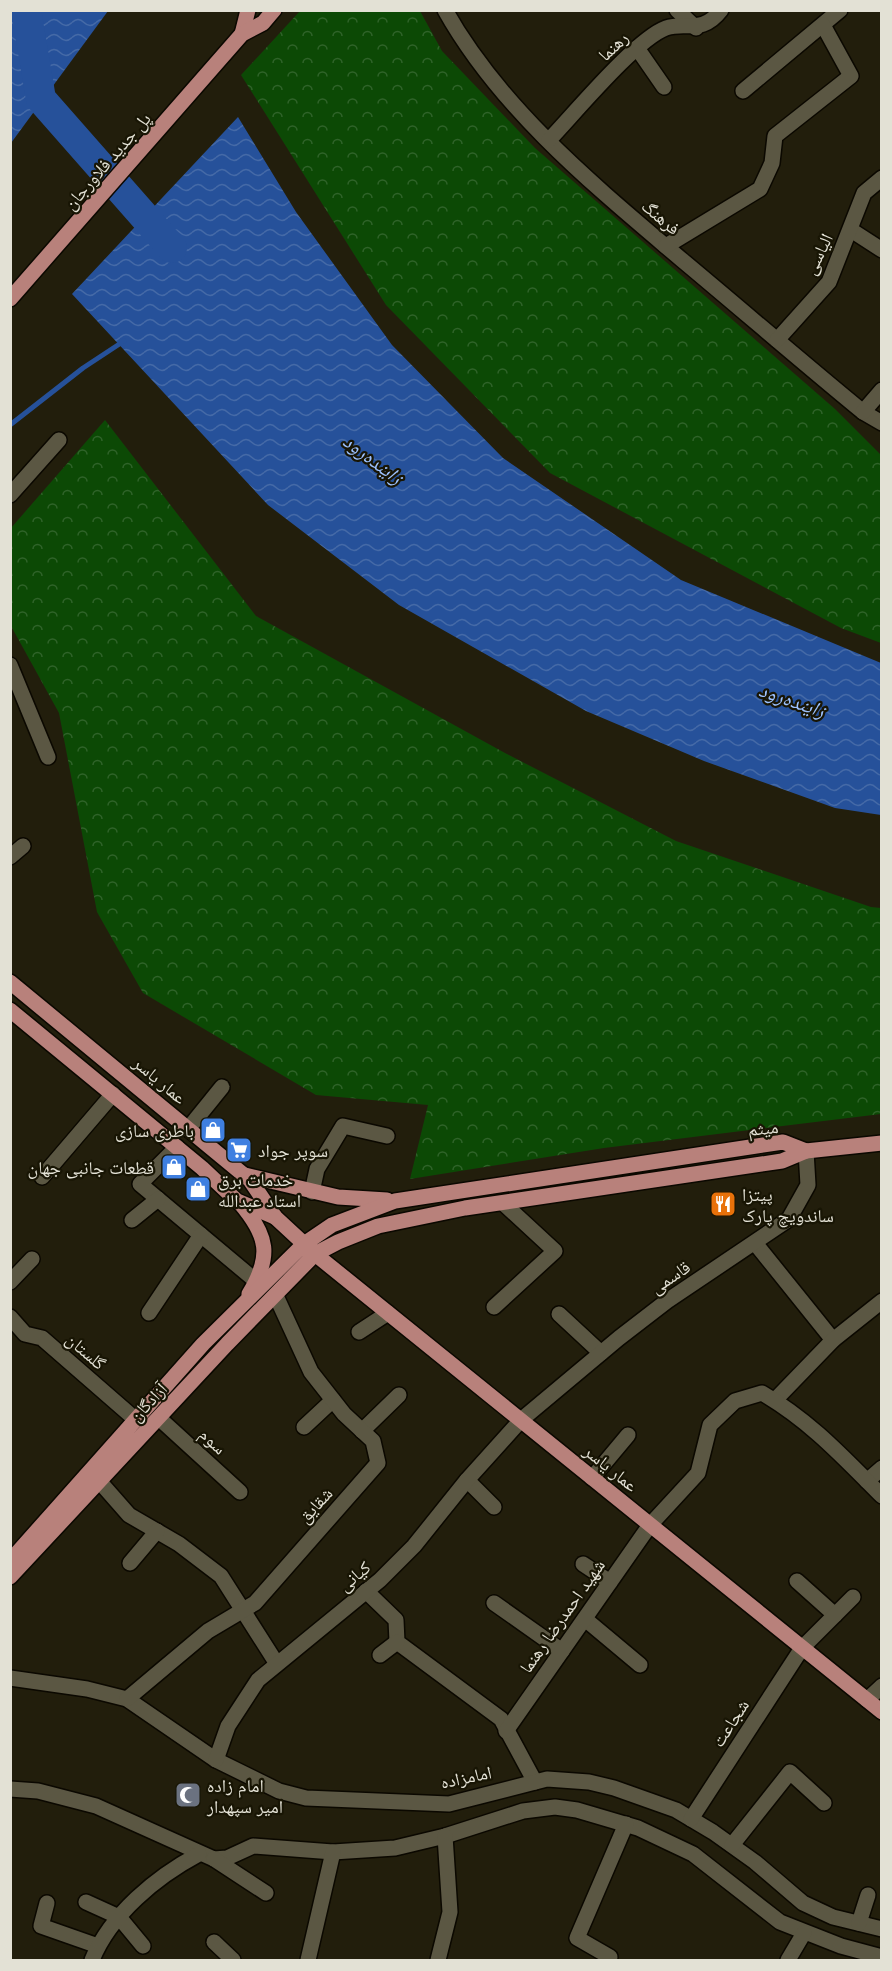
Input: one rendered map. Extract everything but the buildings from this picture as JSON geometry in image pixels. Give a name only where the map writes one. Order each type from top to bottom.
[{"type":"main road","points":[[242,34],[248,10]]},
{"type":"main road","points":[[242,34],[263,23],[274,10]]},
{"type":"main road","name":"پل جدید فلاورجان","points":[[10,299],[40,268],[242,34]]},
{"type":"main road","name":"عمار یاسر","points":[[10,982],[250,1180],[275,1217],[310,1249],[882,1712]]},
{"type":"main road","name":"عمار یاسر","points":[[10,1010],[177,1147],[237,1201],[275,1217]]},
{"type":"main road","name":"میثم","points":[[310,1249],[319,1233],[340,1221],[396,1201],[783,1142],[806,1151]]},
{"type":"main road","points":[[806,1151],[882,1143]]},
{"type":"main road","name":"میثم","points":[[310,1249],[378,1226],[503,1203],[782,1161],[806,1151]]},
{"type":"main road","points":[[243,1174],[312,1192],[396,1201]]},
{"type":"main road","points":[[237,1201],[261,1232],[266,1248],[256,1281],[241,1307]]},
{"type":"main road","name":"آزادگان","points":[[10,1577],[160,1419],[227,1344],[276,1296],[310,1249]]},
{"type":"main road","name":"آزادگان","points":[[10,1561],[135,1419],[241,1307],[310,1249]]},
{"type":"street","name":"فرهنگ","points":[[445,10],[455,28],[514,106],[617,205],[863,412],[882,423]]},
{"type":"street","points":[[677,10],[696,28],[720,10]]},
{"type":"street","points":[[743,91],[840,10]]},
{"type":"street","points":[[666,246],[760,189],[772,163],[775,136],[851,76],[823,25]]},
{"type":"street","name":"رهنما","points":[[549,140],[637,48],[667,28],[696,28]]},
{"type":"street","points":[[637,48],[664,87]]},
{"type":"street","name":"الیاسی","points":[[777,340],[829,282],[864,193],[882,178]]},
{"type":"street","points":[[851,230],[882,250]]},
{"type":"street","points":[[863,412],[882,390]]},
{"type":"street","points":[[10,495],[59,440]]},
{"type":"street","points":[[10,665],[48,757]]},
{"type":"street","points":[[10,857],[23,846]]},
{"type":"street","points":[[188,1129],[222,1088]]},
{"type":"street","points":[[42,1177],[113,1094]]},
{"type":"street","points":[[312,1192],[317,1169],[343,1126],[387,1136]]},
{"type":"street","points":[[177,1147],[140,1184],[256,1281]]},
{"type":"street","name":"قاسمی","points":[[521,1420],[667,1301],[789,1220],[808,1185],[806,1151]]},
{"type":"street","points":[[132,1221],[158,1199]]},
{"type":"street","points":[[494,1307],[555,1251],[503,1203]]},
{"type":"street","points":[[149,1313],[201,1235]]},
{"type":"street","points":[[755,1242],[833,1340]]},
{"type":"street","points":[[10,1282],[32,1259]]},
{"type":"street","name":"شقایق","points":[[127,1699],[208,1631],[255,1603],[378,1463],[373,1441],[333,1400],[310,1372],[276,1296]]},
{"type":"street","points":[[882,1301],[833,1340],[775,1400],[797,1414],[825,1438],[882,1496]]},
{"type":"street","points":[[359,1332],[388,1312]]},
{"type":"street","points":[[559,1314],[601,1353]]},
{"type":"street","name":"گلستان","points":[[10,1317],[26,1335],[42,1338],[135,1419]]},
{"type":"street","name":"شهید احمدرضا رهنما","points":[[506,1731],[650,1525],[698,1473],[710,1425],[735,1401],[762,1393],[775,1400]]},
{"type":"street","points":[[362,1431],[399,1395]]},
{"type":"street","points":[[304,1427],[333,1400]]},
{"type":"street","name":"سوم","points":[[160,1419],[240,1492]]},
{"type":"street","name":"کیانی","points":[[216,1760],[228,1726],[258,1680],[366,1591],[414,1546],[467,1480],[521,1420]]},
{"type":"street","points":[[592,1478],[628,1435]]},
{"type":"street","points":[[867,1481],[882,1468]]},
{"type":"street","points":[[467,1480],[494,1507]]},
{"type":"street","points":[[100,1482],[129,1515],[179,1544],[221,1576],[241,1611],[277,1664]]},
{"type":"street","points":[[130,1563],[157,1531]]},
{"type":"street","points":[[583,1564],[610,1582]]},
{"type":"street","points":[[797,1581],[835,1615]]},
{"type":"street","points":[[366,1591],[396,1620],[397,1642]]},
{"type":"street","name":"شجاعت","points":[[691,1819],[802,1648],[853,1597]]},
{"type":"street","points":[[494,1603],[562,1651]]},
{"type":"street","points":[[585,1619],[640,1665]]},
{"type":"street","points":[[380,1655],[397,1642]]},
{"type":"street","points":[[397,1642],[501,1719],[535,1782]]},
{"type":"street","name":"امامزاده","points":[[10,1678],[87,1689],[127,1699],[216,1760],[279,1791],[306,1798],[449,1804],[547,1779],[589,1782],[614,1788],[676,1810],[691,1819],[732,1845],[802,1903],[833,1917],[882,1929]]},
{"type":"street","points":[[867,1700],[882,1686]]},
{"type":"street","points":[[732,1845],[790,1773],[824,1803]]},
{"type":"street","points":[[10,1789],[38,1791],[96,1806],[163,1834],[199,1854],[214,1858],[227,1858],[254,1846],[333,1852],[395,1848],[445,1836],[506,1815],[555,1807],[577,1810],[626,1824],[693,1854],[770,1915],[804,1933],[882,1957]]},
{"type":"street","points":[[610,1957],[577,1938],[626,1824]]},
{"type":"street","points":[[438,1960],[450,1912],[445,1836]]},
{"type":"street","points":[[308,1960],[333,1852]]},
{"type":"street","points":[[92,1960],[98,1946],[119,1917],[173,1870],[199,1854]]},
{"type":"street","points":[[214,1858],[266,1893]]},
{"type":"street","points":[[859,1923],[868,1895]]},
{"type":"street","points":[[86,1902],[119,1917],[143,1946]]},
{"type":"street","points":[[47,1904],[40,1926],[98,1946]]},
{"type":"street","points":[[788,1960],[804,1933]]},
{"type":"street","points":[[214,1942],[233,1960]]},
{"type":"green space","points":[[300,11],[420,11],[442,51],[535,148],[835,409],[881,455],[881,643],[841,628],[550,473],[386,305],[241,75]]},
{"type":"green space","points":[[105,420],[256,616],[505,753],[676,841],[871,907],[881,908],[881,1114],[604,1148],[410,1179],[428,1105],[316,1095],[143,993],[97,912],[59,713],[11,626],[11,528]]},
{"type":"water","points":[[10,11],[108,11],[11,143]]},
{"type":"water","points":[[238,117],[296,212],[392,345],[503,458],[681,580],[881,663],[881,815],[835,808],[704,761],[586,711],[399,605],[268,505],[72,294]]},
{"type":"waterway","name":"زاینده‌رود","points":[[26,10],[41,99],[172,248]]},
{"type":"waterway","points":[[10,425],[83,368],[124,341]]},
{"type":"place","name":"باطری سازی","points":[[213,1130]]},
{"type":"place","name":"سوپر جواد","points":[[239,1150]]},
{"type":"place","name":"قطعات جانبی جهان","points":[[174,1167]]},
{"type":"place","name":"خدمات برق استاد عبدالله","points":[[198,1189]]},
{"type":"place","name":"پیتزا ساندویچ پارک","points":[[723,1204]]},
{"type":"place","name":"امام زاده امیر سپهدار","points":[[188,1795]]}]
